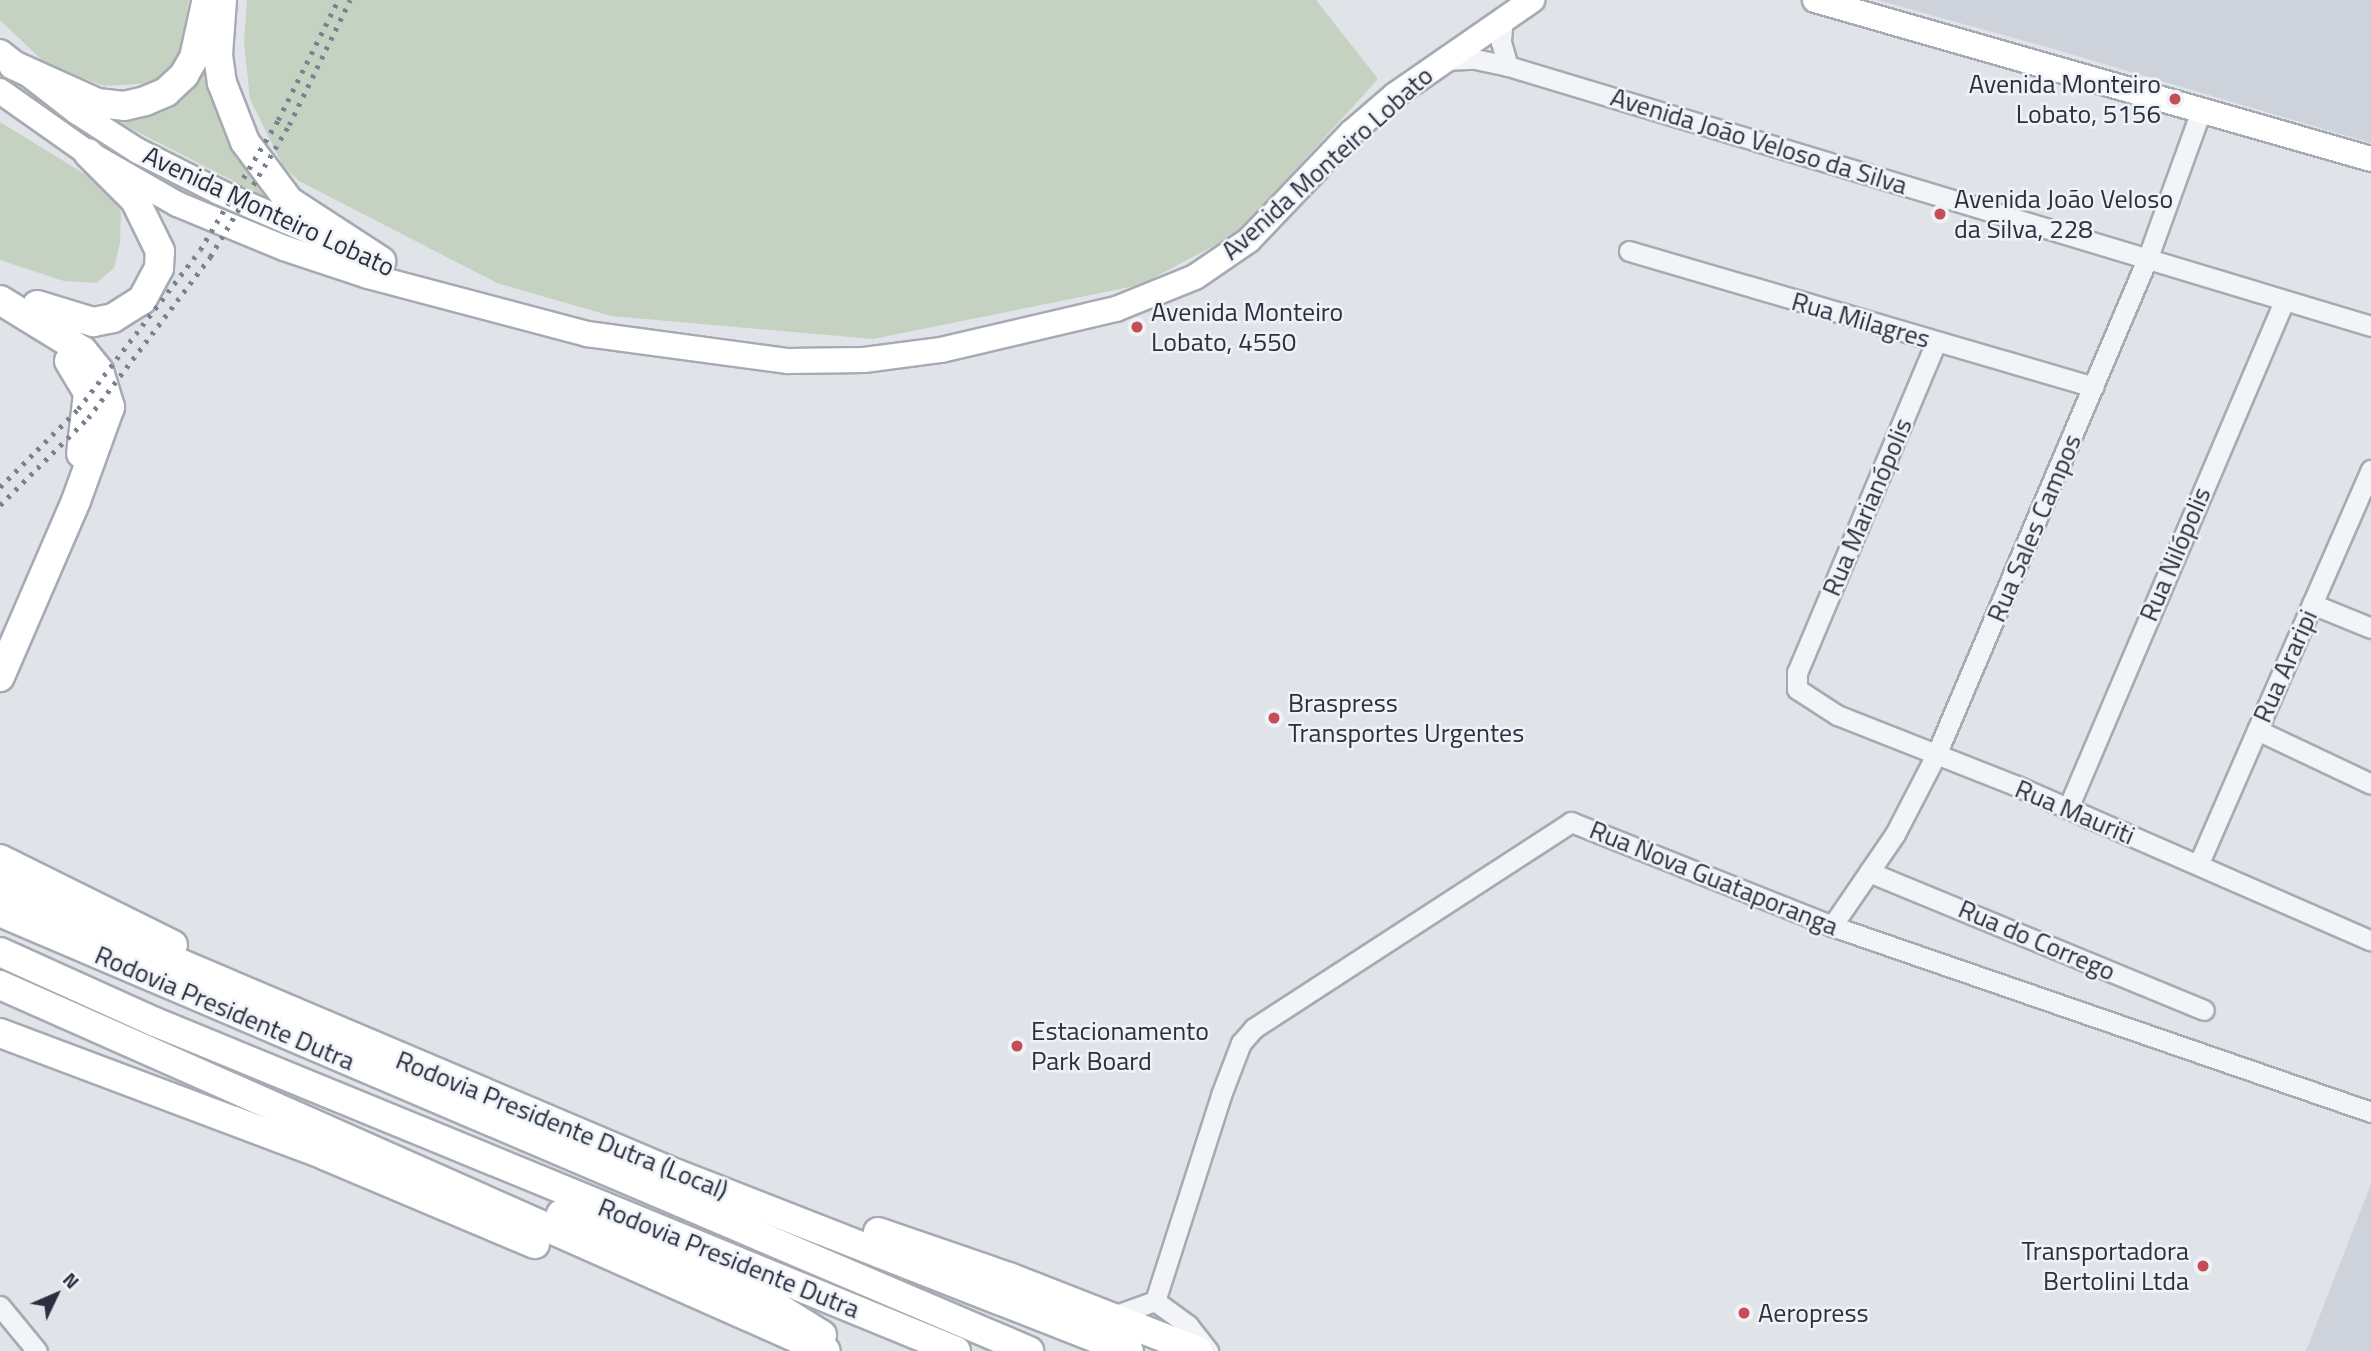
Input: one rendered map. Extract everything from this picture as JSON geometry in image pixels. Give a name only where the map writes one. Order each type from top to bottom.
[{"type":"highway","points":[[6,58],[97,103],[124,106],[145,101],[166,92],[184,75],[194,58],[206,0]]},
{"type":"highway","points":[[222,0],[218,55],[222,83],[245,142],[289,201],[381,261]]},
{"type":"highway","points":[[0,293],[93,322],[132,308],[150,288],[159,268],[160,251],[154,235],[135,201],[88,153]]},
{"type":"highway","points":[[0,300],[68,338],[92,361],[106,387],[110,407],[107,422],[76,501],[0,677]]},
{"type":"highway","points":[[0,322],[64,356],[84,383],[87,424],[74,490],[76,501]]},
{"type":"highway","name":"Rodovia Presidente Dutra (Local)","points":[[3,866],[165,940],[215,981],[667,1170],[1129,1351]]},
{"type":"highway","name":"Rodovia Presidente Dutra","points":[[0,912],[1029,1351]]},
{"type":"highway","name":"Rodovia Presidente Dutra","points":[[0,952],[188,1035],[956,1351]]},
{"type":"highway","name":"Rodovia Presidente Dutra","points":[[0,985],[826,1351]]},
{"type":"highway","points":[[0,1034],[324,1155],[579,1263],[734,1312]]},
{"type":"highway","points":[[188,1035],[208,1057],[234,1074],[777,1307],[817,1329],[839,1351]]},
{"type":"highway","points":[[667,1170],[765,1193],[1113,1317],[1198,1351]]},
{"type":"main road","name":"Avenida Monteiro Lobato","points":[[0,91],[88,153],[177,204],[284,248],[368,276],[438,292],[587,334],[788,361],[864,360],[941,350],[1116,309],[1210,269],[1269,221],[1352,132],[1441,60],[1532,0]]},
{"type":"main road","points":[[1815,0],[2200,113],[2371,159]]},
{"type":"main road","name":"Avenida Monteiro Lobato","points":[[6,58],[138,151],[219,192],[381,261],[438,292]]},
{"type":"street","points":[[1503,17],[1501,42],[1508,66]]},
{"type":"street","name":"Avenida Monteiro Lobato","points":[[1441,60],[1475,59],[1508,66]]},
{"type":"street","name":"Avenida João Veloso da Silva","points":[[1508,66],[2371,326]]},
{"type":"street","name":"Rua Sales Campos","points":[[1832,926],[1870,872],[1936,755],[2148,257],[2200,113]]},
{"type":"street","name":"Rua Milagres","points":[[1629,251],[2094,387]]},
{"type":"street","name":"Rua Nilópolis","points":[[2068,808],[2284,301]]},
{"type":"street","name":"Rua Marianópolis","points":[[1797,672],[1936,342]]},
{"type":"street","name":"Rua Araripi","points":[[2199,863],[2371,470]]},
{"type":"street","points":[[2312,604],[2371,628]]},
{"type":"street","name":"Rua Mauriti","points":[[1797,672],[1797,689],[1804,697],[1936,755],[2199,863],[2371,941]]},
{"type":"street","points":[[2257,730],[2371,784]]},
{"type":"street","name":"Rua Nova Guataporanga","points":[[1155,1301],[1241,1043],[1269,1015],[1539,839],[1571,822],[1832,926],[2371,1112]]},
{"type":"street","name":"Rua do Corrego","points":[[1870,872],[2204,1010]]},
{"type":"street","points":[[1113,1317],[1155,1301],[1188,1325],[1208,1351]]},
{"type":"street","points":[[0,1306],[37,1351]]},
{"type":"shaded area","points":[[1877,0],[2371,0],[2371,143],[2047,47]]},
{"type":"shaded area","points":[[2371,1184],[2371,1351],[2306,1351]]},
{"type":"green space","points":[[0,0],[189,0],[180,55],[153,83],[104,86],[46,64],[0,20]]},
{"type":"green space","points":[[247,0],[1316,0],[1378,79],[1238,233],[1140,285],[873,339],[611,316],[497,283],[299,181],[283,166],[250,99],[244,43]]},
{"type":"green space","points":[[204,61],[217,70],[302,216],[120,123],[157,111]]},
{"type":"green space","points":[[0,122],[106,187],[121,212],[120,242],[114,268],[96,283],[64,281],[0,260]]},
{"type":"railway","points":[[0,487],[78,409],[200,250],[278,120],[338,0]]},
{"type":"railway","points":[[0,505],[88,418],[210,257],[289,125],[350,0]]},
{"type":"place","name":"Avenida Monteiro Lobato, 5156","points":[[2175,99]]},
{"type":"place","name":"Avenida João Veloso da Silva, 228","points":[[1940,214]]},
{"type":"place","name":"Avenida Monteiro Lobato, 4550","points":[[1137,327]]},
{"type":"place","name":"Braspress Transportes Urgentes","points":[[1274,718]]},
{"type":"place","name":"Estacionamento Park Board","points":[[1017,1046]]},
{"type":"place","name":"Transportadora Bertolini Ltda","points":[[2203,1266]]},
{"type":"place","name":"Aeropress","points":[[1744,1313]]}]
